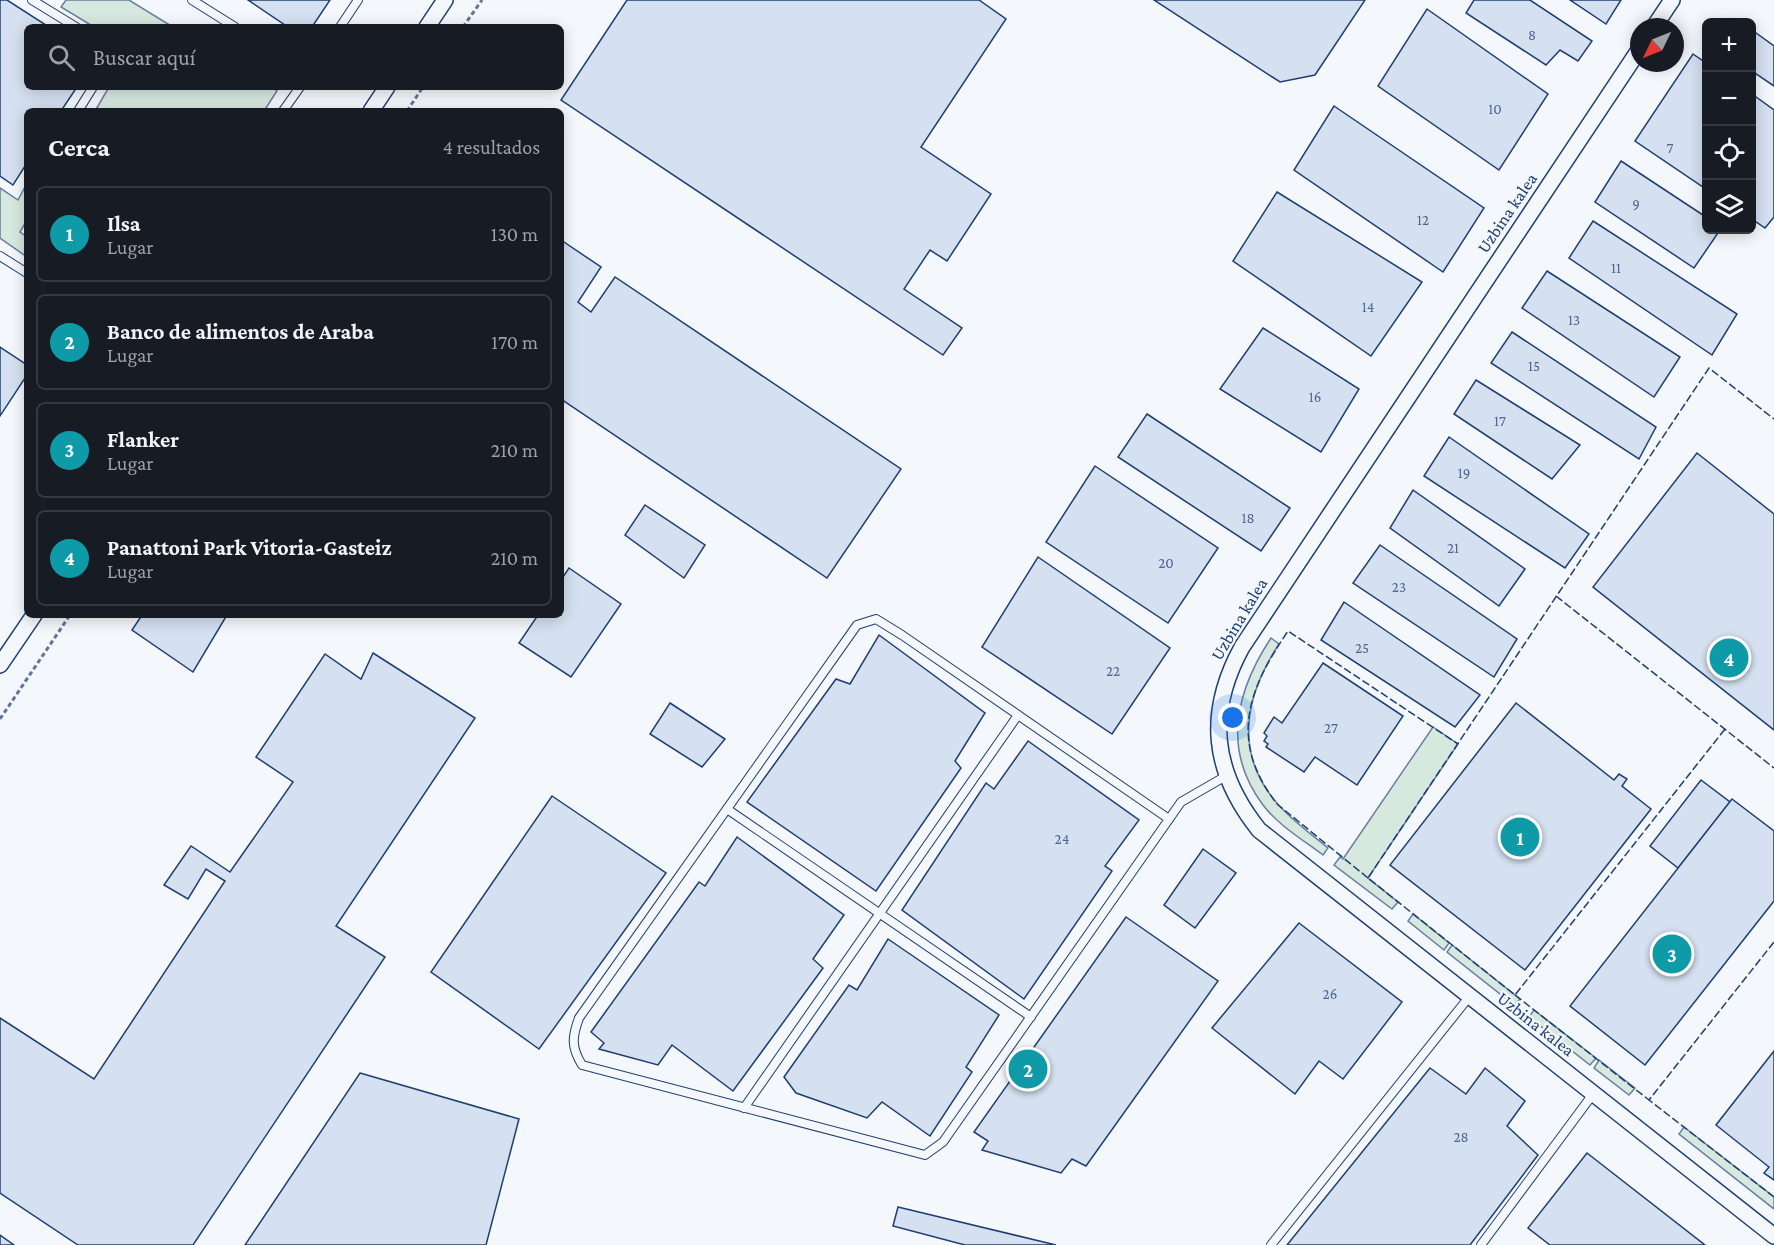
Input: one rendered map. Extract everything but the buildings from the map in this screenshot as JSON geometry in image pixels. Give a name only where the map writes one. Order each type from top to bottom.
[{"type":"street","points":[[429,24],[445,0]]},
{"type":"street","points":[[1660,18],[1672,0]]},
{"type":"street","name":"Uzbina kalea","points":[[1630,64],[1242,647],[1223,687],[1220,707],[1220,752],[1226,776],[1246,814],[1259,830],[1774,1236]]},
{"type":"street","points":[[373,108],[385,90]]},
{"type":"street","points":[[0,665],[32,618]]},
{"type":"lane","points":[[32,0],[71,24]]},
{"type":"lane","points":[[192,0],[230,24]]},
{"type":"lane","points":[[342,24],[358,0]]},
{"type":"lane","points":[[80,108],[91,90]]},
{"type":"lane","points":[[286,108],[298,90]]},
{"type":"lane","points":[[0,256],[24,271]]},
{"type":"lane","points":[[1169,819],[876,619],[857,625],[579,1018],[572,1036],[573,1051],[582,1065],[925,1155],[943,1142],[1181,802],[1226,776]]},
{"type":"lane","points":[[744,1108],[1018,715]]},
{"type":"lane","points":[[727,809],[1031,1017]]},
{"type":"lane","points":[[1271,1245],[1469,997]]},
{"type":"lane","points":[[1481,1245],[1593,1094]]},
{"type":"path","points":[[466,24],[482,0]]},
{"type":"path","points":[[409,108],[421,90]]},
{"type":"path","points":[[0,719],[67,618]]},
{"type":"shaded area","points":[[66,0],[129,0],[168,24],[89,24],[61,7]]},
{"type":"shaded area","points":[[107,90],[277,91],[266,108],[97,108]]},
{"type":"shaded area","points":[[0,188],[18,200],[24,189],[24,225],[20,232],[24,235],[24,255],[0,238]]},
{"type":"shaded area","points":[[1271,638],[1279,644],[1268,663],[1252,703],[1249,743],[1262,783],[1276,802],[1294,820],[1328,848],[1323,855],[1291,832],[1269,812],[1250,784],[1242,763],[1238,742],[1238,720],[1242,699],[1249,679]]},
{"type":"shaded area","points":[[1433,727],[1458,744],[1368,878],[1398,902],[1392,909],[1334,865],[1340,857],[1343,859]]},
{"type":"shaded area","points":[[1413,914],[1449,943],[1444,950],[1408,921]]},
{"type":"shaded area","points":[[1452,945],[1520,999],[1514,1005],[1447,952]]},
{"type":"shaded area","points":[[1534,1010],[1596,1058],[1590,1065],[1529,1017]]},
{"type":"shaded area","points":[[1599,1060],[1635,1088],[1629,1095],[1594,1068]]},
{"type":"shaded area","points":[[1684,1127],[1774,1197],[1774,1209],[1679,1134]]},
{"type":"fence","points":[[1725,729],[1515,995],[1368,878],[1709,368],[1774,419]]},
{"type":"fence","points":[[1556,596],[1774,768]]},
{"type":"fence","points":[[1368,878],[1277,804],[1262,781],[1252,758],[1248,737],[1249,716],[1254,695],[1274,653],[1288,631],[1458,744]]},
{"type":"fence","points":[[1774,942],[1649,1100],[1774,1197]]},
{"type":"fence","points":[[1515,995],[1649,1100]]},
{"type":"place","name":"Panattoni Park Vitoria-Gasteiz","points":[[1729,658]]},
{"type":"place","name":"Ilsa","points":[[1520,837]]},
{"type":"place","name":"Flanker","points":[[1672,954]]},
{"type":"place","name":"Banco de alimentos de Araba","points":[[1028,1069]]}]
